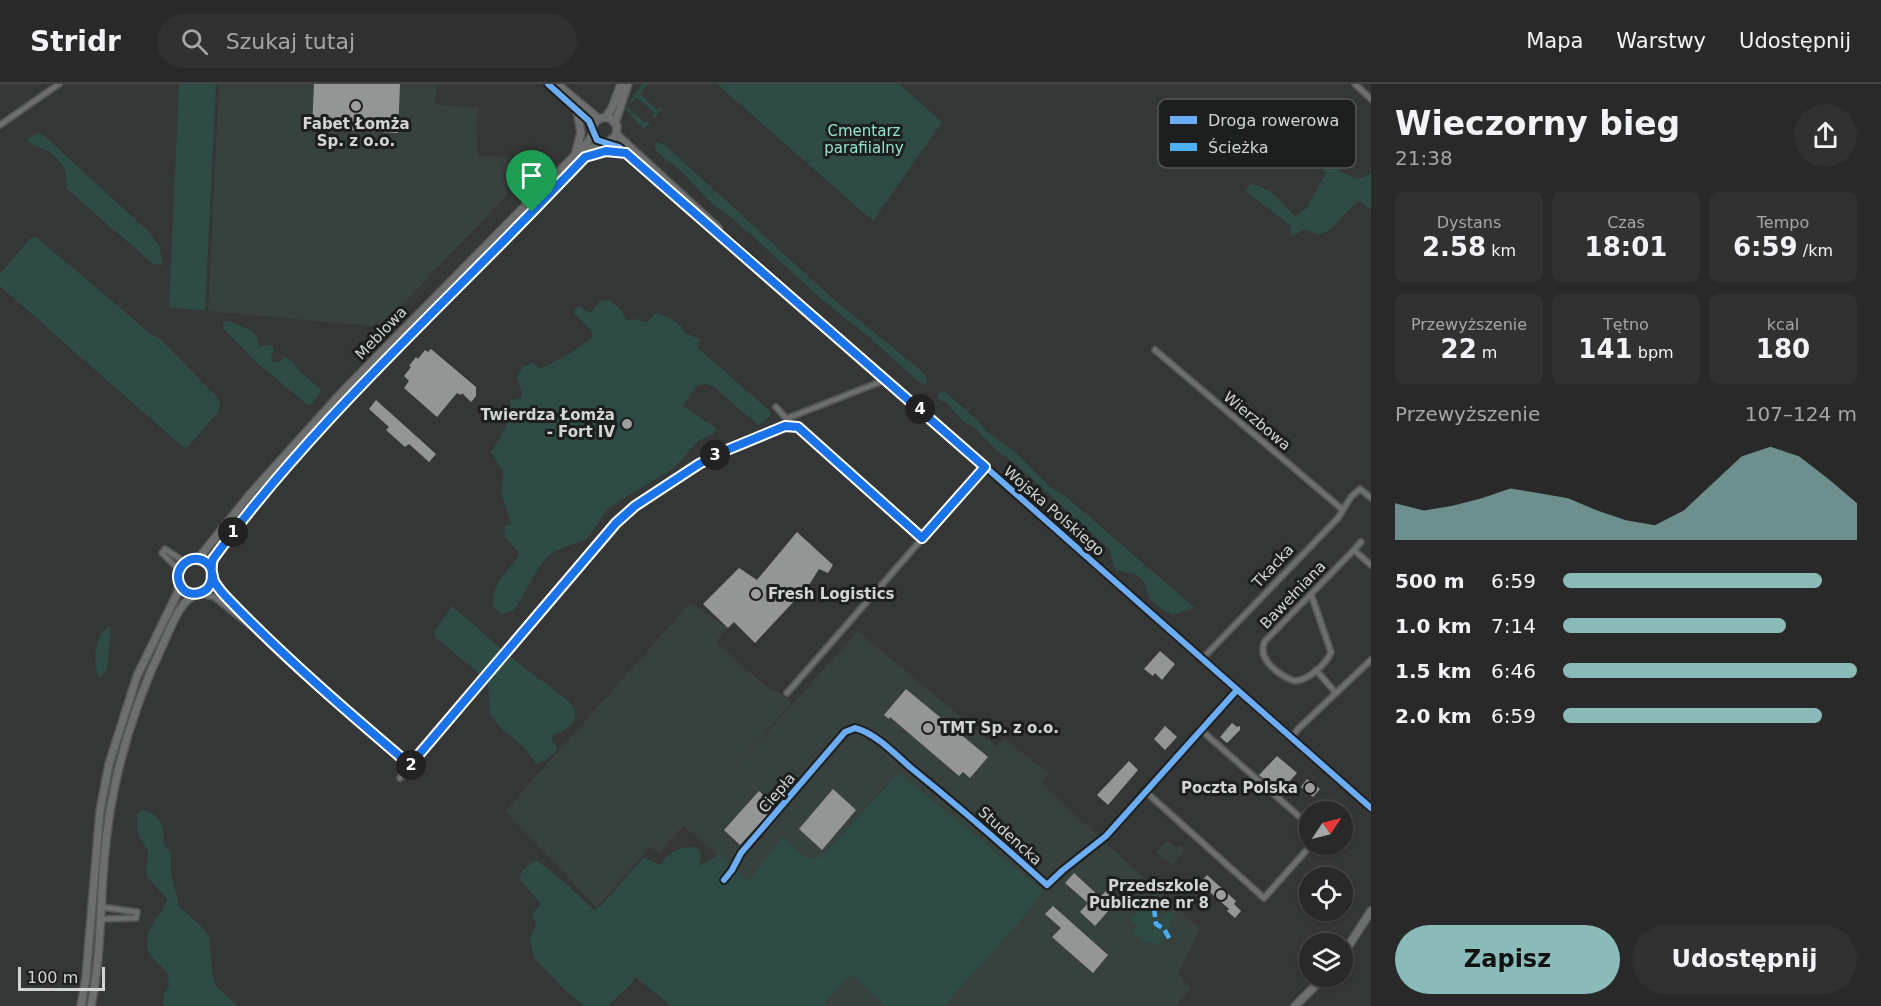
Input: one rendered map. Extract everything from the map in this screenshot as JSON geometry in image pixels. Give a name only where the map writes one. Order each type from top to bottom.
[{"type":"main road","points":[[548,84],[577,110],[593,130]]},
{"type":"main road","points":[[557,84],[602,118],[615,123]]},
{"type":"main road","name":"Meblowa","points":[[198,559],[252,492],[333,402],[587,143],[593,130],[612,108],[621,84]]},
{"type":"main road","points":[[617,135],[615,123],[628,84]]},
{"type":"main road","points":[[574,154],[581,133],[577,110]]},
{"type":"main road","name":"Wojska Polskiego","points":[[593,130],[605,142],[626,153],[698,218],[730,241]]},
{"type":"main road","name":"Meblowa","points":[[212,574],[213,559],[245,516],[335,415],[585,157],[617,135]]},
{"type":"main road","name":"Wojska Polskiego","points":[[617,135],[730,241],[1371,808]]},
{"type":"main road","points":[[585,157],[606,151],[626,153]]},
{"type":"main road","points":[[81,1006],[86,978],[100,811],[114,745],[137,676],[178,592],[179,570],[185,562],[198,559],[208,564],[212,574],[210,586],[185,602],[145,683],[125,742],[108,820],[101,919],[91,1006]]},
{"type":"main road","points":[[179,583],[186,591],[198,594]]},
{"type":"main road","points":[[91,912],[101,907]]},
{"type":"main road","points":[[1353,939],[1371,911]]},
{"type":"main road","points":[[91,912],[101,919]]},
{"type":"main road","points":[[1295,1006],[1314,987]]},
{"type":"street","points":[[0,125],[59,84]]},
{"type":"street","points":[[1355,84],[1371,99]]},
{"type":"street","name":"Wierzbowa","points":[[1155,350],[1343,510]]},
{"type":"street","points":[[788,418],[885,378]]},
{"type":"street","points":[[777,407],[793,426]]},
{"type":"street","points":[[400,778],[592,550],[626,514],[710,458],[785,426],[793,426],[802,430],[922,538]]},
{"type":"street","points":[[787,693],[985,467]]},
{"type":"street","name":"Tkacka","points":[[1202,659],[1343,510],[1351,496],[1360,489],[1371,498]]},
{"type":"street","name":"Bawełniana","points":[[1316,670],[1300,681],[1291,680],[1265,660],[1262,649],[1265,641],[1360,542]]},
{"type":"street","points":[[1354,550],[1371,565]]},
{"type":"street","points":[[179,570],[164,551],[185,562]]},
{"type":"street","points":[[212,574],[225,595],[272,643]]},
{"type":"street","points":[[198,594],[214,597],[272,643],[410,765]]},
{"type":"street","points":[[1311,594],[1331,652],[1316,670],[1336,693]]},
{"type":"street","points":[[1293,738],[1298,729],[1371,660]]},
{"type":"street","name":"Studencka","points":[[855,728],[864,731],[891,751],[1047,885],[1062,870],[1106,837],[1237,690]]},
{"type":"street","name":"Ciepła","points":[[724,880],[755,836],[845,732],[855,728]]},
{"type":"street","points":[[1202,730],[1299,816]]},
{"type":"street","points":[[1146,792],[1264,898],[1302,855]]},
{"type":"street","points":[[101,907],[137,915],[101,919]]},
{"type":"shaded area","points":[[219,84],[437,84],[435,102],[440,105],[478,107],[477,156],[509,157],[507,195],[381,327],[208,311]]},
{"type":"shaded area","points":[[690,603],[728,628],[716,642],[768,688],[782,694],[792,702],[736,767],[858,631],[997,747],[1005,738],[1049,774],[1041,783],[1200,929],[1178,974],[1191,989],[1176,1006],[944,1006],[1028,912],[889,781],[821,857],[806,858],[749,881],[683,826],[659,853],[650,847],[597,908],[505,811]]},
{"type":"shaded area","points":[[1167,840],[1176,848],[1179,845],[1185,850],[1172,865],[1156,852]]},
{"type":"shaded area","points":[[851,973],[886,1006],[827,1006],[824,1003]]},
{"type":"green space","points":[[179,84],[216,84],[205,310],[169,308]]},
{"type":"green space","points":[[642,84],[648,84],[640,94],[657,110],[660,107],[662,109],[654,118],[652,116],[654,113],[636,97],[627,107],[645,123],[648,121],[650,123],[644,129],[625,109]]},
{"type":"green space","name":"Cmentarz parafiialny","points":[[717,84],[899,84],[942,122],[873,221]]},
{"type":"green space","points":[[40,132],[148,231],[159,245],[163,265],[153,264],[66,188],[65,170],[59,160],[27,139]]},
{"type":"green space","points":[[657,142],[664,144],[831,297],[919,369],[926,376],[927,384],[920,383],[870,338],[819,297],[736,221],[712,204],[683,173],[656,151],[654,146]]},
{"type":"green space","points":[[587,146],[590,149],[403,340],[400,337]]},
{"type":"green space","points":[[1322,168],[1336,168],[1357,179],[1371,174],[1371,210],[1359,201],[1336,224],[1319,235],[1304,229],[1291,237],[1291,226],[1245,191],[1250,184],[1264,189],[1276,196],[1295,217],[1306,209],[1326,173]]},
{"type":"green space","points":[[35,236],[152,335],[159,338],[216,396],[220,402],[218,412],[188,447],[184,448],[0,286],[0,274]]},
{"type":"green space","points":[[608,300],[619,308],[628,321],[634,319],[647,323],[656,313],[668,317],[681,326],[685,333],[699,339],[698,348],[772,413],[758,425],[714,387],[705,384],[696,386],[683,406],[717,429],[713,434],[698,441],[674,468],[608,508],[587,539],[559,549],[547,557],[514,611],[501,614],[493,606],[495,591],[519,555],[505,535],[505,526],[511,523],[502,496],[503,471],[491,453],[506,427],[511,400],[521,398],[522,392],[517,377],[522,368],[532,362],[540,369],[591,339],[593,336],[591,330],[574,313],[574,309],[578,306],[591,313],[600,301]]},
{"type":"green space","points":[[229,321],[252,331],[257,337],[259,347],[267,345],[273,347],[271,358],[273,362],[279,362],[285,357],[320,388],[320,393],[312,404],[308,405],[254,360],[223,328],[223,322]]},
{"type":"green space","points":[[944,391],[975,418],[989,434],[1014,451],[1050,487],[1065,496],[1195,608],[1173,615],[1160,608],[1149,598],[1145,583],[1136,574],[1115,570],[1109,549],[1021,469],[991,445],[976,429],[962,420],[947,403],[938,399],[938,394]]},
{"type":"green space","points":[[452,606],[513,659],[570,702],[575,710],[574,722],[562,732],[553,734],[552,740],[558,749],[546,760],[536,764],[525,748],[503,730],[490,715],[488,681],[435,637],[434,632]]},
{"type":"green space","points":[[109,626],[111,629],[107,669],[100,678],[96,666],[96,650],[100,636]]},
{"type":"green space","points":[[898,773],[1042,890],[1028,912],[944,1006],[886,1006],[851,974],[824,1003],[827,1006],[672,1006],[635,977],[608,1006],[585,1006],[566,991],[534,958],[530,940],[536,925],[532,914],[541,904],[520,879],[522,871],[536,860],[594,910],[601,906],[644,857],[659,865],[672,853],[685,848],[697,848],[701,854],[699,866],[718,855],[749,881],[782,837],[806,858],[821,857]]},
{"type":"green space","points":[[144,810],[154,815],[162,826],[163,842],[171,854],[171,875],[180,908],[209,936],[212,973],[216,986],[237,1006],[163,1006],[164,994],[169,987],[168,974],[149,954],[147,938],[167,899],[146,875],[148,852],[137,832],[137,813]]},
{"type":"green space","points":[[1143,906],[1162,919],[1168,912],[1173,915],[1165,938],[1158,944],[1144,942],[1132,932],[1137,926],[1131,920]]},
{"type":"building","name":"Fabet Łomża Sp. z o.o.","points":[[314,84],[400,84],[398,133],[312,128]]},
{"type":"building","points":[[431,349],[476,387],[476,396],[471,402],[462,393],[461,395],[457,393],[437,417],[404,388],[409,381],[404,376],[411,367],[409,366],[425,350],[428,352]]},
{"type":"building","points":[[376,400],[436,454],[429,462],[409,444],[405,447],[386,430],[389,427],[369,409]]},
{"type":"building","name":"Fresh Logistics","points":[[797,532],[833,565],[828,573],[819,569],[809,585],[755,643],[734,622],[728,628],[703,604],[739,568],[757,580]]},
{"type":"building","points":[[1160,651],[1175,664],[1162,680],[1155,673],[1153,676],[1144,669]]},
{"type":"building","name":"TMT Sp. z o.o.","points":[[906,689],[988,757],[970,778],[963,772],[959,776],[890,717],[889,719],[884,715]]},
{"type":"building","points":[[1232,723],[1237,727],[1240,726],[1240,730],[1227,743],[1220,737]]},
{"type":"building","points":[[1165,726],[1177,737],[1165,750],[1154,739]]},
{"type":"building","points":[[1277,756],[1297,773],[1279,793],[1259,775]]},
{"type":"building","points":[[1129,761],[1138,770],[1108,805],[1097,795]]},
{"type":"building","name":"Poczta Polska","points":[[1307,779],[1320,789],[1313,797],[1301,787]]},
{"type":"building","points":[[833,789],[856,810],[822,850],[799,829]]},
{"type":"building","points":[[759,791],[776,806],[740,845],[724,830]]},
{"type":"building","points":[[1074,873],[1100,897],[1106,891],[1117,901],[1095,926],[1080,912],[1088,903],[1065,883]]},
{"type":"building","name":"Przedszkole Publiczne nr 8","points":[[1207,875],[1236,901],[1234,904],[1241,911],[1235,918],[1227,911],[1229,909],[1200,883]]},
{"type":"building","points":[[1053,906],[1108,955],[1093,973],[1052,937],[1061,928],[1045,914]]},
{"type":"marked path","points":[[1154,908],[1156,924],[1164,929],[1171,941]]},
{"type":"cycle path","points":[[548,84],[589,121],[597,140],[619,147],[698,217],[730,241],[1371,808]]},
{"type":"cycle path","points":[[724,880],[741,853],[845,732],[855,728],[870,734],[884,745],[1047,885],[1106,836],[1237,690]]},
{"type":"place","name":"Fabet Łomża Sp. z o.o.","points":[[356,106]]},
{"type":"place","name":"Twierdza Łomża - Fort IV","points":[[627,424]]},
{"type":"place","name":"Fresh Logistics","points":[[756,594]]},
{"type":"place","name":"TMT Sp. z o.o.","points":[[928,728]]},
{"type":"place","name":"Poczta Polska","points":[[1310,788]]},
{"type":"place","name":"Przedszkole Publiczne nr 8","points":[[1221,895]]},
{"type":"route","points":[[532,212],[353,396],[245,516],[213,559],[212,564],[212,570],[213,578],[210,586],[204,592],[193,594],[181,586],[178,574],[182,564],[191,559],[198,559],[208,564],[210,566],[212,570],[213,572],[213,578],[219,589],[272,643],[410,765],[616,523],[679,476],[710,458],[785,426],[798,427],[922,538],[985,467],[730,241],[698,218],[626,153],[606,151],[585,157],[532,212]]}]
